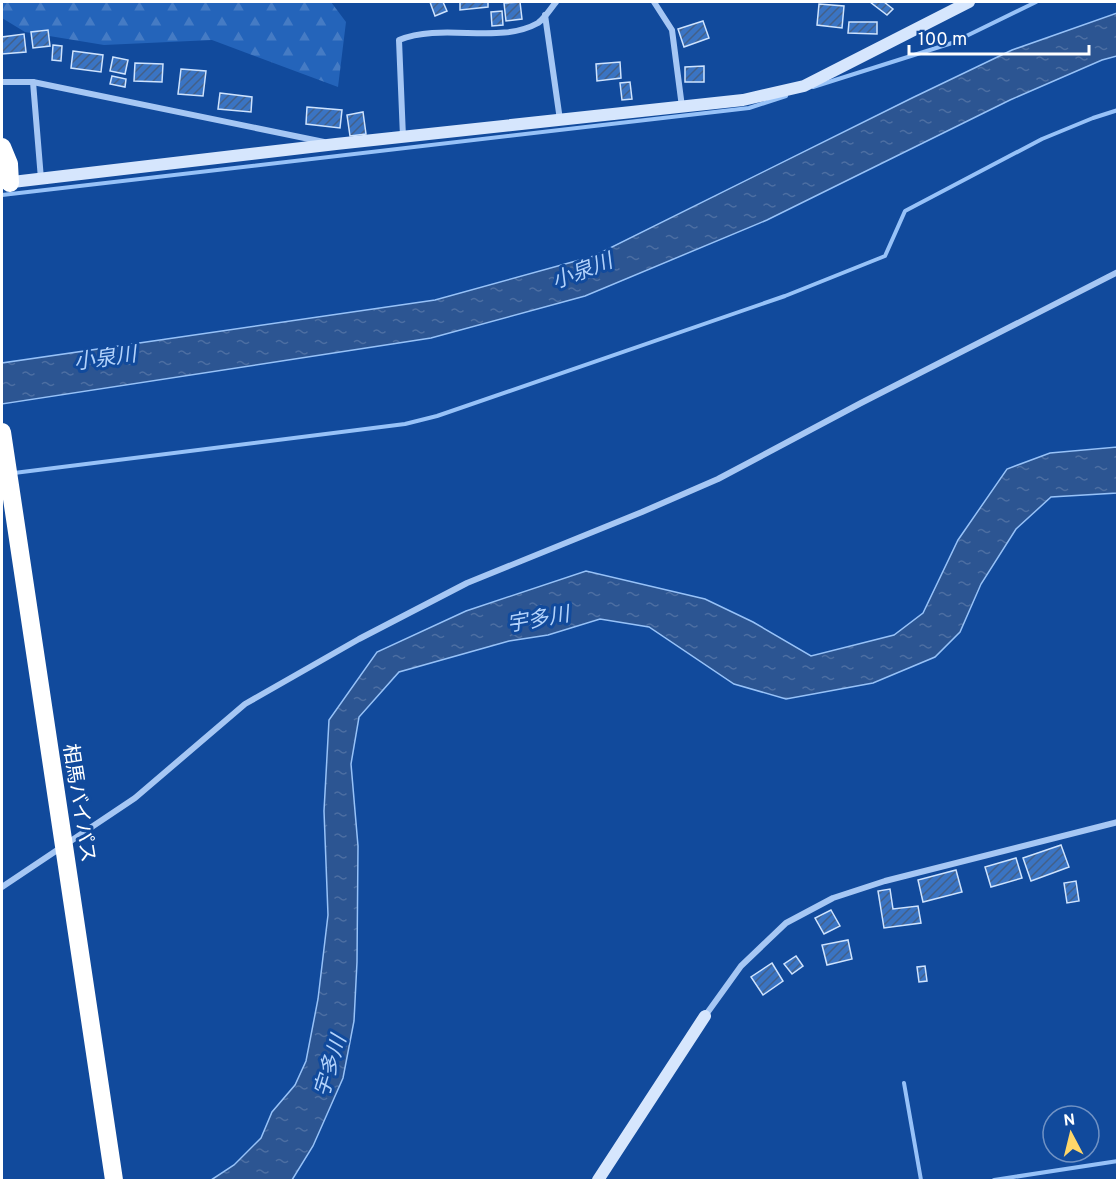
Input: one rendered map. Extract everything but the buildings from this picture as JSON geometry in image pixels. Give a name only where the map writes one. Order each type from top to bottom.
[{"type":"highway","points":[[2,147],[9,164],[6,183]]},
{"type":"highway","name":"相馬バイパス","points":[[2,432],[114,1180]]},
{"type":"street","points":[[403,137],[399,40],[413,34],[440,31],[518,31],[539,22],[556,2]]},
{"type":"street","points":[[654,2],[672,30],[682,107]]},
{"type":"street","points":[[6,183],[336,144],[743,100],[804,86],[962,3]]},
{"type":"street","points":[[545,15],[560,120]]},
{"type":"street","points":[[2,82],[33,82],[336,144]]},
{"type":"street","points":[[33,82],[41,179]]},
{"type":"street","points":[[2,887],[135,798],[245,704],[359,639],[467,583],[642,512],[718,478],[871,397],[1118,272]]},
{"type":"street","points":[[598,1180],[705,1016],[741,966],[786,923],[833,898],[885,881],[1118,822]]},
{"type":"green space","points":[[2,2],[331,2],[346,22],[338,87],[212,40],[104,45],[25,32],[2,18]]},
{"type":"water","name":"小泉川","points":[[1117,13],[1117,56],[1102,60],[1010,100],[767,220],[585,296],[431,338],[2,404],[2,363],[435,300],[594,256],[1012,50]]},
{"type":"water","name":"宇多川","points":[[1117,447],[1117,493],[1051,497],[1016,529],[981,584],[960,632],[935,657],[873,683],[786,699],[734,684],[649,627],[600,619],[548,635],[509,641],[399,672],[359,717],[351,764],[358,846],[357,962],[354,1021],[343,1078],[313,1146],[292,1180],[211,1180],[234,1165],[261,1138],[272,1112],[295,1085],[306,1061],[318,999],[328,915],[324,811],[329,720],[377,652],[466,611],[586,571],[705,599],[753,622],[811,656],[894,635],[923,613],[958,540],[1007,469],[1050,453]]},
{"type":"waterway","points":[[813,87],[952,43],[1036,2]]},
{"type":"waterway","points":[[2,195],[749,108],[786,96]]},
{"type":"waterway","points":[[14,473],[405,424],[437,416],[785,296],[885,256],[905,211],[1042,139],[1118,110]]},
{"type":"waterway","points":[[904,1083],[921,1180]]},
{"type":"waterway","points":[[994,1180],[1118,1161]]}]
